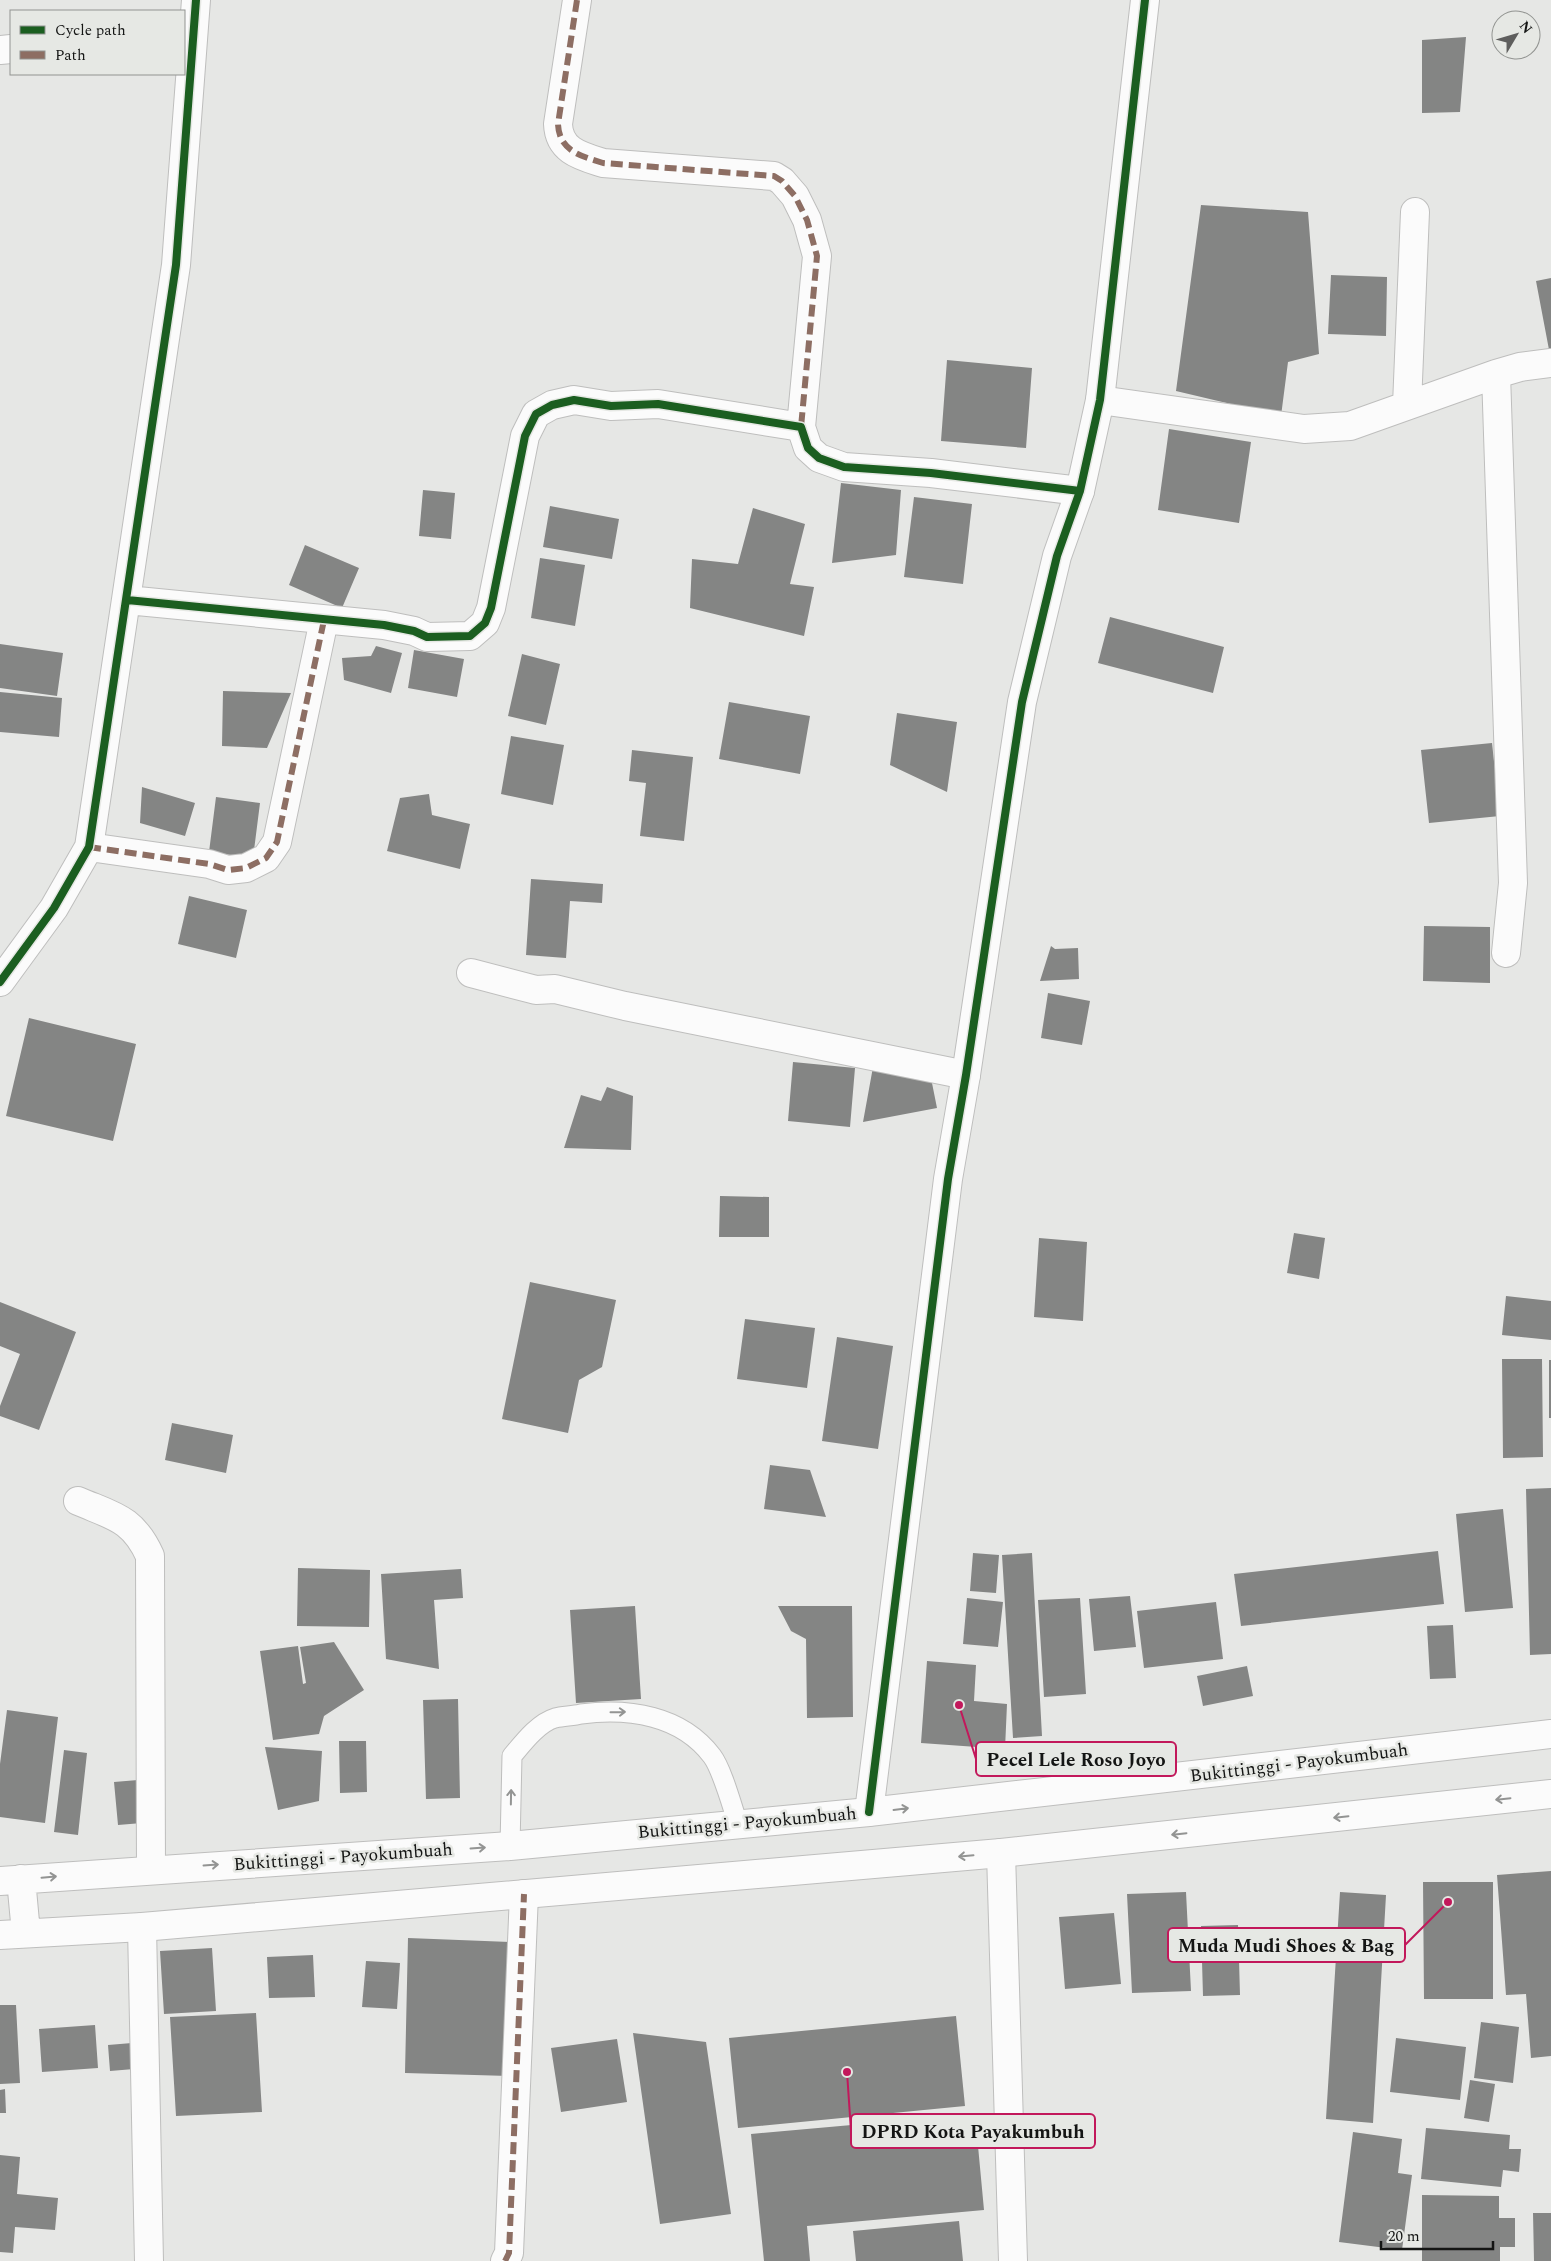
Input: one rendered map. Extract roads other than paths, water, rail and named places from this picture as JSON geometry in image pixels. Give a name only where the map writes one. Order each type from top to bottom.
[{"type":"main road","points":[[0,982],[54,908],[89,847],[176,265],[196,0]]},
{"type":"main road","points":[[577,0],[558,124],[558,136],[566,145],[579,155],[603,163],[774,176],[782,181],[795,196],[807,220],[817,256],[801,427],[808,448],[819,458],[844,468],[931,473],[1080,490]]},
{"type":"main road","points":[[869,1812],[948,1179],[966,1075],[1022,702],[1057,556],[1080,490],[1100,400],[1145,0]]},
{"type":"main road","points":[[1407,405],[1415,212]]},
{"type":"main road","points":[[1100,400],[1304,429],[1328,429],[1350,426],[1496,374],[1520,367],[1551,363]]},
{"type":"main road","points":[[1496,374],[1513,883],[1506,953]]},
{"type":"main road","points":[[127,600],[384,625],[414,631],[427,637],[470,636],[485,623],[491,608],[525,436],[536,414],[552,404],[574,400],[611,406],[658,404],[801,427]]},
{"type":"main road","points":[[89,847],[209,864],[228,870],[246,868],[266,858],[277,842],[283,818],[324,620]]},
{"type":"main road","points":[[471,973],[536,990],[555,989],[625,1006],[966,1075]]},
{"type":"main road","points":[[78,1501],[125,1521],[142,1538],[150,1556],[151,1869]]},
{"type":"main road","name":"Bukittinggi - Payokumbuah","points":[[11,1880],[510,1846],[869,1812],[1551,1734]]},
{"type":"main road","points":[[11,1880],[13,1934],[142,1927],[1001,1853],[1551,1794]]},
{"type":"main road","points":[[1001,1853],[1013,2261]]},
{"type":"main road","points":[[505,2261],[509,2252],[524,1894]]},
{"type":"main road","points":[[142,1927],[149,2261]]},
{"type":"lane","points":[[510,1846],[512,1756],[530,1736],[553,1718],[595,1712],[633,1712],[668,1722],[696,1738],[714,1758],[738,1824]]},
{"type":"place","name":"Pecel Lele Roso Joyo","points":[[959,1705]]},
{"type":"place","name":"Muda Mudi Shoes & Bag","points":[[1448,1902]]},
{"type":"place","name":"DPRD Kota Payakumbuh","points":[[847,2072]]}]
